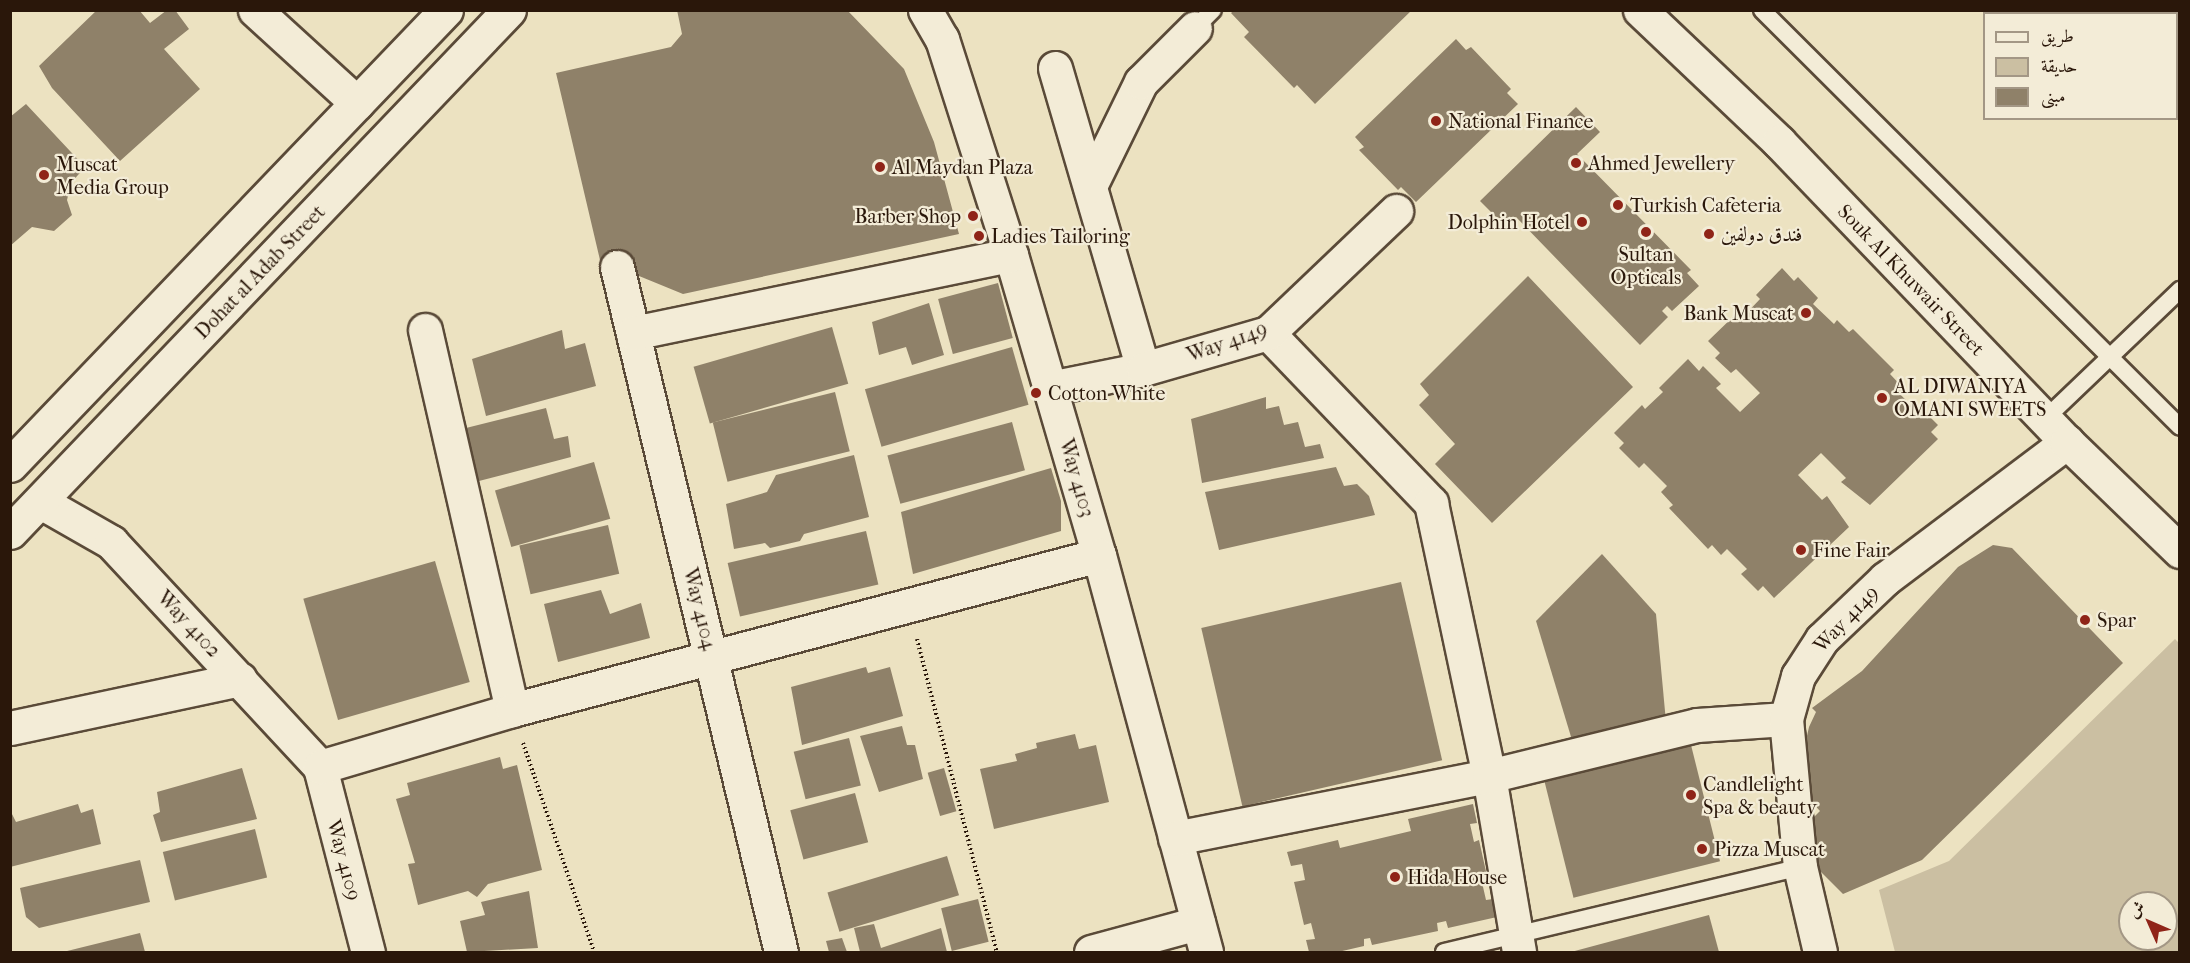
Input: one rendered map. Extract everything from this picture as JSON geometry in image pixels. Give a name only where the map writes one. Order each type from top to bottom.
[{"type":"street","points":[[10,465],[446,10]]},
{"type":"street","name":"Dohat al Adab Street","points":[[10,532],[509,10]]},
{"type":"street","name":"Way 4103","points":[[926,10],[942,39],[1011,255],[1099,555],[1202,938]]},
{"type":"street","name":"Souk Al Khuwair Street","points":[[1640,10],[1779,142],[2067,442],[2180,551]]},
{"type":"street","points":[[257,11],[357,103]]},
{"type":"street","points":[[1090,186],[1142,82],[1204,19]]},
{"type":"street","points":[[1055,68],[1143,369]]},
{"type":"street","name":"Way 4149","points":[[1050,388],[1143,369],[1268,333],[1396,211]]},
{"type":"street","points":[[633,333],[1011,255]]},
{"type":"street","name":"Way 4104","points":[[617,267],[712,656],[781,952]]},
{"type":"street","points":[[425,330],[512,710]]},
{"type":"street","points":[[1268,333],[1431,503],[1489,776],[1517,944]]},
{"type":"street","name":"Way 4149","points":[[1820,952],[1800,867],[1786,719],[1798,676],[1822,639],[1885,579],[2067,442]]},
{"type":"street","name":"Way 4102","points":[[41,502],[111,542],[320,767]]},
{"type":"street","points":[[320,767],[512,710],[908,603],[1099,555]]},
{"type":"street","points":[[10,728],[240,679]]},
{"type":"street","points":[[1175,838],[1489,776],[1697,725],[1786,719]]},
{"type":"street","name":"Way 4109","points":[[320,767],[368,952]]},
{"type":"street","points":[[1091,952],[1202,938]]},
{"type":"lane","points":[[1762,10],[2180,427]]},
{"type":"lane","points":[[2045,418],[2180,290]]},
{"type":"lane","points":[[1444,952],[1517,944],[1800,867]]},
{"type":"path","points":[[908,603],[997,952]]},
{"type":"path","points":[[512,710],[594,952]]},
{"type":"green space","points":[[2175,639],[2180,644],[2179,952],[1895,952],[1879,890],[1949,861]]},
{"type":"building","points":[[97,10],[139,10],[150,23],[167,10],[175,10],[189,29],[164,49],[200,89],[120,161],[52,88],[39,66]]},
{"type":"building","points":[[677,10],[847,10],[904,69],[934,142],[959,234],[683,294],[600,260],[556,73],[671,47],[682,34]]},
{"type":"building","points":[[1234,10],[1412,10],[1315,104],[1297,85],[1294,88],[1244,37],[1249,32],[1231,13]]},
{"type":"building","name":"National Finance","points":[[1456,39],[1466,50],[1471,47],[1511,89],[1507,93],[1518,104],[1416,202],[1401,187],[1398,190],[1359,150],[1364,147],[1355,137]]},
{"type":"building","name":"Muscat Media Group","points":[[26,104],[85,167],[71,183],[67,200],[72,215],[54,231],[32,227],[10,246],[10,117]]},
{"type":"building","name":"Dolphin Hotel","points":[[1576,107],[1600,132],[1577,154],[1691,270],[1687,273],[1699,286],[1672,311],[1667,306],[1662,311],[1668,317],[1640,345],[1516,217],[1505,226],[1480,201]]},
{"type":"building","points":[[1782,268],[1794,281],[1798,277],[1818,298],[1813,304],[1834,324],[1837,320],[1849,332],[1853,329],[1894,370],[1890,374],[1904,389],[1899,393],[1920,415],[1924,411],[1938,425],[1931,432],[1938,439],[1870,505],[1841,482],[1846,478],[1821,453],[1798,475],[1822,500],[1827,496],[1849,527],[1774,598],[1763,586],[1758,591],[1741,574],[1747,569],[1727,549],[1721,555],[1712,545],[1708,549],[1669,508],[1673,505],[1661,492],[1667,486],[1644,463],[1639,468],[1619,448],[1624,443],[1614,433],[1642,405],[1645,409],[1663,392],[1659,388],[1688,359],[1699,371],[1703,366],[1721,384],[1716,388],[1740,412],[1760,393],[1736,369],[1731,373],[1715,358],[1720,353],[1708,341],[1737,313],[1742,318],[1760,299],[1756,295]]},
{"type":"building","points":[[1528,276],[1633,387],[1492,523],[1435,464],[1455,444],[1419,405],[1429,395],[1420,384]]},
{"type":"building","points":[[998,283],[1013,338],[953,354],[938,299]]},
{"type":"building","points":[[929,303],[944,355],[912,365],[906,347],[879,355],[872,322]]},
{"type":"building","points":[[832,327],[848,384],[710,423],[694,367]]},
{"type":"building","points":[[562,330],[565,349],[585,343],[596,386],[486,416],[472,359]]},
{"type":"building","points":[[1012,347],[1029,405],[881,447],[865,389]]},
{"type":"building","points":[[835,392],[850,451],[727,482],[713,422]]},
{"type":"building","points":[[1266,397],[1266,409],[1279,406],[1284,425],[1298,422],[1305,447],[1320,444],[1324,458],[1202,483],[1191,419]]},
{"type":"building","points":[[546,408],[554,439],[568,436],[571,457],[479,481],[466,428]]},
{"type":"building","points":[[1012,422],[1025,470],[900,504],[887,455]]},
{"type":"building","points":[[854,455],[869,517],[804,534],[800,541],[770,548],[765,543],[734,549],[726,504],[767,492],[776,475]]},
{"type":"building","points":[[594,462],[610,519],[511,547],[495,490]]},
{"type":"building","points":[[1336,467],[1344,486],[1357,484],[1369,496],[1375,515],[1219,550],[1205,492]]},
{"type":"building","points":[[1051,468],[1061,501],[1061,531],[913,574],[901,512]]},
{"type":"building","points":[[608,525],[619,574],[531,594],[519,545]]},
{"type":"building","points":[[866,531],[878,585],[740,617],[728,563]]},
{"type":"building","points":[[1993,545],[2012,548],[2123,663],[1922,860],[1843,894],[1810,861],[1798,833],[1820,811],[1796,785],[1809,727],[1816,712],[1812,708],[1862,671],[1958,567]]},
{"type":"building","points":[[1602,554],[1656,614],[1666,722],[1575,750],[1536,621]]},
{"type":"building","points":[[435,561],[470,682],[338,720],[303,599]]},
{"type":"building","points":[[1401,582],[1442,760],[1242,806],[1201,628]]},
{"type":"building","points":[[601,590],[610,614],[641,603],[650,638],[558,662],[544,604]]},
{"type":"building","points":[[866,667],[868,673],[890,667],[903,716],[802,745],[791,687]]},
{"type":"building","points":[[902,726],[907,745],[915,745],[923,779],[879,792],[860,736]]},
{"type":"building","points":[[1075,734],[1079,749],[1096,745],[1109,802],[994,829],[980,769],[1017,761],[1015,754],[1037,748],[1036,743]]},
{"type":"building","points":[[849,738],[861,786],[806,799],[794,752]]},
{"type":"building","points":[[1690,741],[1720,861],[1573,898],[1543,778]]},
{"type":"building","points":[[500,757],[503,769],[517,765],[542,870],[488,884],[477,897],[468,891],[418,905],[408,864],[415,863],[396,799],[410,795],[407,783]]},
{"type":"building","points":[[242,768],[257,819],[161,842],[153,815],[160,812],[157,792]]},
{"type":"building","points":[[944,768],[956,811],[940,816],[928,773]]},
{"type":"building","points":[[855,793],[868,842],[803,860],[790,810]]},
{"type":"building","points":[[78,804],[81,813],[93,809],[101,844],[10,867],[10,810],[16,822]]},
{"type":"building","name":"Hida House","points":[[1473,804],[1477,823],[1470,824],[1474,842],[1479,840],[1487,876],[1481,878],[1486,900],[1493,899],[1497,917],[1448,928],[1446,921],[1437,923],[1438,931],[1372,945],[1370,938],[1364,939],[1364,946],[1338,952],[1309,952],[1306,940],[1315,939],[1311,923],[1304,925],[1294,882],[1305,880],[1302,864],[1291,866],[1287,852],[1338,840],[1340,848],[1411,831],[1408,819]]},
{"type":"building","points":[[255,829],[267,878],[175,900],[163,852]]},
{"type":"building","points":[[947,856],[959,895],[839,932],[827,893]]},
{"type":"building","points":[[140,860],[150,902],[39,928],[26,917],[20,888]]},
{"type":"building","points":[[529,891],[538,948],[467,952],[460,921],[485,915],[481,902]]},
{"type":"building","points":[[978,899],[989,942],[952,951],[941,908]]},
{"type":"building","points":[[1709,915],[1719,952],[1571,952]]},
{"type":"building","points":[[874,924],[881,948],[941,928],[947,952],[860,952],[854,928]]},
{"type":"building","points":[[140,933],[145,952],[63,952]]},
{"type":"building","points":[[842,938],[847,952],[829,952],[826,941]]},
{"type":"place","name":"National Finance","points":[[1436,121]]},
{"type":"place","name":"Ahmed Jewellery","points":[[1576,163]]},
{"type":"place","name":"Al Maydan Plaza","points":[[880,167]]},
{"type":"place","name":"Muscat Media Group","points":[[44,175]]},
{"type":"place","name":"Turkish Cafeteria","points":[[1618,205]]},
{"type":"place","name":"Barber Shop","points":[[973,216]]},
{"type":"place","name":"Dolphin Hotel","points":[[1582,222]]},
{"type":"place","name":"Sultan Opticals","points":[[1646,232]]},
{"type":"place","name":"فندق دولفين","points":[[1709,234]]},
{"type":"place","name":"Ladies Tailoring","points":[[979,236]]},
{"type":"place","name":"Bank Muscat","points":[[1806,313]]},
{"type":"place","name":"Cotton White","points":[[1036,393]]},
{"type":"place","name":"AL DIWANIYA OMANI SWEETS","points":[[1882,398]]},
{"type":"place","name":"Fine Fair","points":[[1801,550]]},
{"type":"place","name":"Spar","points":[[2085,620]]},
{"type":"place","name":"Candlelight Spa & beauty","points":[[1691,795]]},
{"type":"place","name":"Pizza Muscat","points":[[1702,849]]},
{"type":"place","name":"Hida House","points":[[1395,877]]}]
